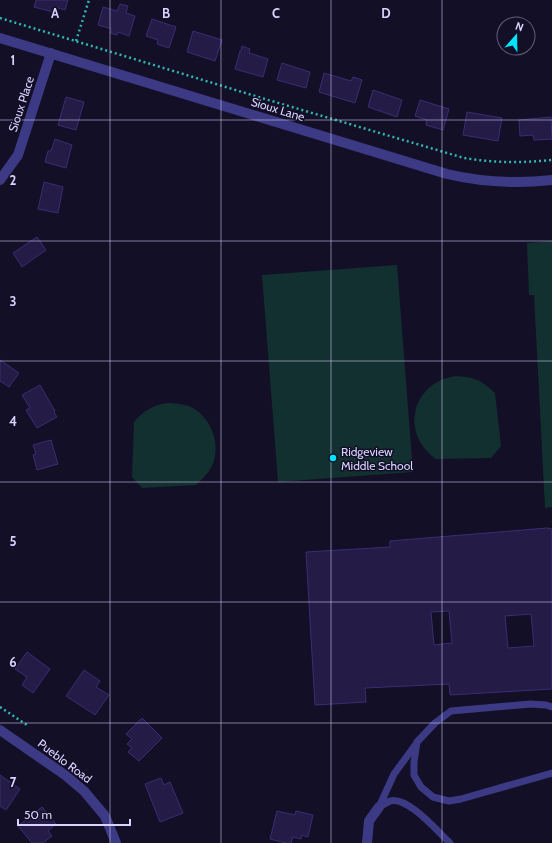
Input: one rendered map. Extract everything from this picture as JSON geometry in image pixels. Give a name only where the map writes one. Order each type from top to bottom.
[{"type":"street","name":"Sioux Lane","points":[[0,38],[453,175],[486,181],[529,182],[552,180]]},
{"type":"street","name":"Sioux Place","points":[[0,180],[18,155],[51,53]]},
{"type":"street","name":"Pueblo Road","points":[[0,730],[65,774],[84,791],[105,816],[116,843]]},
{"type":"street","points":[[367,843],[369,821],[379,807]]},
{"type":"lane","points":[[379,807],[394,774],[417,742],[442,716],[451,711],[531,704],[546,705],[552,708]]},
{"type":"lane","points":[[417,742],[414,774],[421,787],[433,797],[449,801],[461,800],[552,774]]},
{"type":"lane","points":[[379,807],[391,801],[401,802],[416,810],[450,843]]},
{"type":"path","points":[[76,41],[89,0]]},
{"type":"path","points":[[0,18],[464,158],[481,161],[513,163],[552,160]]},
{"type":"path","points":[[0,707],[27,725]]},
{"type":"green space","points":[[552,241],[552,507],[545,508],[534,295],[529,295],[527,243]]},
{"type":"green space","points":[[397,265],[413,472],[278,482],[262,275]]},
{"type":"green space","points":[[456,376],[468,377],[477,380],[486,385],[495,393],[501,446],[491,458],[436,459],[424,448],[417,436],[414,423],[416,410],[421,398],[429,388],[441,380]]},
{"type":"green space","points":[[167,403],[189,406],[203,416],[209,424],[215,440],[215,458],[209,472],[196,485],[142,488],[132,477],[134,422],[149,409],[157,405]]},
{"type":"building","points":[[36,0],[68,0],[65,10],[55,7],[53,12],[34,7]]},
{"type":"building","points":[[120,4],[128,6],[126,13],[135,16],[129,36],[118,32],[117,35],[110,33],[112,29],[98,25],[103,7],[117,11]]},
{"type":"building","points":[[152,19],[176,27],[169,48],[157,44],[158,40],[146,36]]},
{"type":"building","points":[[193,31],[222,40],[215,61],[187,52]]},
{"type":"building","points":[[242,46],[250,49],[249,53],[268,59],[263,77],[235,69]]},
{"type":"building","points":[[282,63],[310,72],[306,88],[277,80]]},
{"type":"building","points":[[324,73],[351,81],[353,77],[362,80],[355,103],[319,92]]},
{"type":"building","points":[[373,90],[402,100],[397,117],[368,107]]},
{"type":"building","points":[[66,97],[84,102],[76,130],[58,125]]},
{"type":"building","points":[[420,100],[449,109],[443,130],[426,125],[427,120],[415,116]]},
{"type":"building","points":[[467,112],[502,118],[498,141],[463,135]]},
{"type":"building","points":[[551,117],[552,139],[534,140],[533,135],[520,136],[519,120]]},
{"type":"building","points":[[55,139],[72,145],[66,168],[45,162],[48,151],[51,151]]},
{"type":"building","points":[[44,182],[63,187],[58,213],[38,209]]},
{"type":"building","points":[[37,237],[46,250],[22,267],[13,253]]},
{"type":"building","points":[[0,360],[19,373],[9,387],[0,381]]},
{"type":"building","points":[[40,385],[57,417],[37,428],[26,410],[30,408],[22,395]]},
{"type":"building","points":[[51,440],[58,464],[37,470],[33,455],[36,454],[33,445]]},
{"type":"building","points":[[547,528],[552,529],[552,689],[450,695],[449,684],[365,688],[366,702],[315,705],[306,552],[390,547],[390,541]],"holes":[[[449,611],[452,643],[434,645],[431,612]],[[531,614],[534,646],[508,648],[505,616]]]},
{"type":"building","points":[[27,652],[50,669],[33,693],[22,685],[27,677],[15,669]]},
{"type":"building","points":[[84,670],[100,681],[96,687],[109,695],[95,715],[66,696]]},
{"type":"building","points":[[142,718],[162,738],[139,761],[128,752],[132,748],[127,744],[132,739],[126,734]]},
{"type":"building","points":[[0,775],[20,789],[6,810],[0,806]]},
{"type":"building","points":[[161,778],[164,785],[170,782],[183,813],[160,822],[145,784]]},
{"type":"building","points":[[42,807],[56,824],[48,831],[52,836],[43,843],[32,843],[18,826]]},
{"type":"building","points":[[277,811],[295,815],[296,811],[313,815],[308,837],[302,835],[301,839],[293,837],[291,843],[270,839]]},
{"type":"place","name":"Ridgeview Middle School","points":[[333,458]]}]
